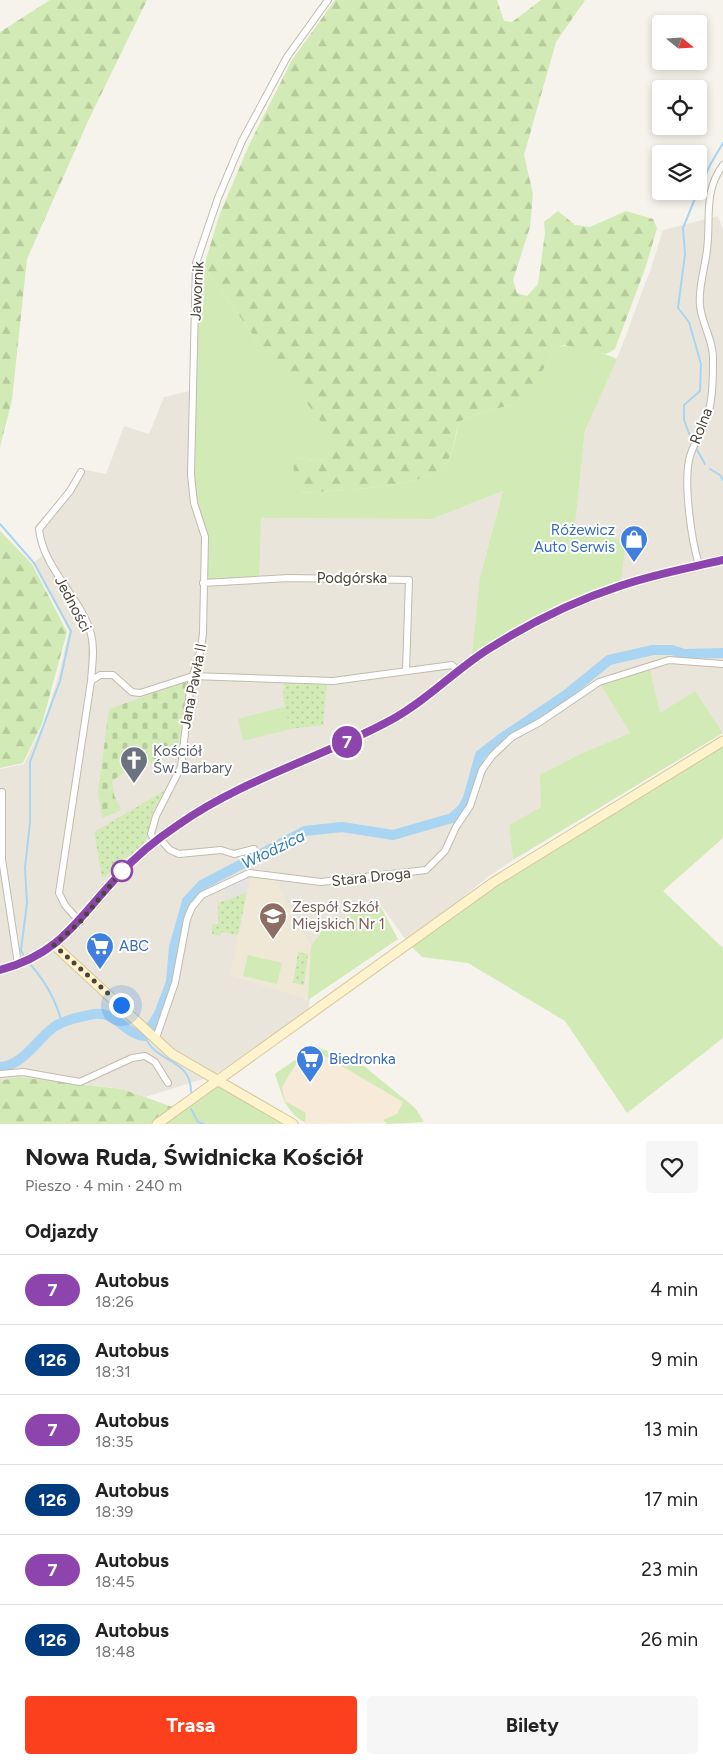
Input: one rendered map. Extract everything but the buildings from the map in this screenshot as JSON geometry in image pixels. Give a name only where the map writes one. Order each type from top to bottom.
[{"type":"street","name":"Jawornik","points":[[204,583],[205,537],[194,503],[191,475],[196,263],[218,198],[242,141],[287,57],[328,0]]},
{"type":"street","name":"Rolna","points":[[699,565],[694,549],[688,466],[693,446],[709,410],[713,356],[701,312],[700,297],[708,247],[710,193],[723,166]]},
{"type":"street","name":"Jedności","points":[[80,922],[65,905],[60,892],[91,681],[93,648],[90,633],[46,553],[39,529],[70,491],[81,472]]},
{"type":"street","points":[[0,970],[24,962],[54,945],[80,922],[119,874],[157,840],[202,809],[230,793],[326,753],[391,720],[416,705],[475,658],[510,636],[594,595],[622,585],[723,560]]},
{"type":"street","name":"Podgórska","points":[[204,583],[289,578],[409,580],[406,671]]},
{"type":"street","name":"Jana Pawła II","points":[[157,840],[151,834],[156,816],[181,767],[182,737],[203,633],[204,583]]},
{"type":"street","name":"Stara Droga","points":[[154,1036],[175,983],[187,919],[192,907],[202,895],[249,873],[321,882],[426,870],[445,851],[456,828],[470,806],[482,770],[492,756],[512,737],[540,722],[599,682],[670,660],[723,664]]},
{"type":"street","points":[[91,681],[100,675],[113,675],[132,692],[140,693],[193,676],[333,681],[452,665],[459,672]]},
{"type":"street","points":[[158,1124],[494,882],[723,741]]},
{"type":"street","points":[[2,792],[2,859],[24,962]]},
{"type":"street","points":[[157,840],[179,854],[221,850],[234,854],[254,849]]},
{"type":"street","points":[[54,945],[142,1024],[172,1054],[294,1124]]},
{"type":"street","points":[[0,1074],[23,1072],[80,1082],[132,1058],[145,1056],[155,1062],[168,1083]]},
{"type":"shaded area","points":[[718,216],[723,230],[723,733],[695,691],[660,714],[600,683],[630,733],[580,754],[541,775],[541,807],[509,825],[513,860],[489,876],[408,943],[377,900],[311,946],[309,1014],[213,1076],[145,1097],[122,1089],[70,1082],[0,1087],[0,769],[24,764],[43,725],[59,674],[69,631],[33,563],[46,553],[34,527],[85,470],[106,474],[124,426],[149,434],[164,397],[194,390],[193,422],[204,583],[261,518],[432,519],[503,491],[480,577],[574,535],[585,431],[620,351],[663,230]]},
{"type":"shaded area","points":[[245,876],[250,876],[247,892],[225,901],[226,885]]},
{"type":"shaded area","name":"Zespół Szkół Miejskich Nr 1","points":[[250,876],[273,878],[311,946],[308,1000],[230,975]]},
{"type":"shaded area","points":[[315,1046],[365,1067],[415,1108],[424,1122],[307,1124],[299,1119],[285,1104],[275,1074]]},
{"type":"green space","points":[[50,0],[147,0],[89,119],[27,259],[12,400],[0,447],[0,32]]},
{"type":"green space","points":[[335,0],[497,0],[504,21],[512,22],[541,0],[585,0],[556,42],[524,155],[533,194],[530,227],[513,280],[517,293],[527,296],[538,284],[545,233],[544,222],[558,211],[575,225],[590,227],[626,211],[653,219],[657,228],[646,266],[615,349],[606,354],[564,345],[556,348],[534,383],[521,398],[503,407],[459,422],[449,458],[437,471],[421,478],[378,487],[299,493],[295,489],[293,462],[297,458],[324,461],[329,453],[329,437],[320,420],[255,338],[204,266],[219,216],[249,145],[292,60]]},
{"type":"green space","points":[[204,266],[255,338],[321,420],[329,437],[329,453],[324,461],[297,458],[299,493],[378,487],[421,478],[437,471],[449,458],[459,422],[503,407],[520,398],[534,383],[556,348],[563,346],[578,347],[617,359],[585,431],[574,535],[626,539],[621,580],[546,614],[472,656],[480,577],[503,491],[432,519],[261,518],[259,580],[203,583],[205,537],[192,492],[195,278]]},
{"type":"green space","points":[[0,531],[32,564],[67,632],[42,724],[23,763],[0,768]]},
{"type":"green space","points":[[649,666],[660,713],[695,691],[723,733],[513,860],[509,825],[541,807],[540,775],[580,754],[630,733],[599,682]]},
{"type":"green space","points":[[188,681],[178,750],[153,765],[145,758],[112,781],[114,795],[121,810],[102,818],[98,793],[109,709]]},
{"type":"green space","points":[[284,683],[327,685],[323,725],[290,729],[283,696]]},
{"type":"green space","points":[[287,706],[290,729],[243,741],[238,719]]},
{"type":"green space","points":[[723,742],[723,838],[663,891],[723,948],[723,1038],[627,1113],[565,1021],[468,963],[422,957],[408,943],[494,882]]},
{"type":"green space","points":[[164,791],[152,814],[146,841],[131,855],[121,860],[105,877],[102,877],[94,832]]},
{"type":"green space","points":[[247,892],[238,935],[222,932],[220,936],[212,934],[212,924],[218,924],[218,903]]},
{"type":"green space","points":[[377,900],[398,939],[308,1000],[311,946],[325,927]]},
{"type":"green space","points":[[298,952],[308,954],[304,985],[293,983]]},
{"type":"green space","points":[[248,955],[282,963],[277,984],[243,976]]},
{"type":"green space","points":[[315,1046],[365,1067],[415,1108],[424,1122],[387,1124],[383,1120],[397,1114],[403,1102],[318,1052],[310,1062],[301,1057],[299,1059],[282,1087],[285,1100],[275,1074]]},
{"type":"green space","points":[[18,1077],[122,1089],[178,1109],[158,1124],[0,1124],[0,1081]]},
{"type":"green space","points":[[218,1080],[294,1124],[158,1124]]},
{"type":"green space","points":[[285,1101],[306,1113],[305,1122],[308,1124],[301,1120]]},
{"type":"waterway","points":[[707,172],[723,143]]},
{"type":"waterway","points":[[693,444],[684,420],[684,405],[700,391],[701,364],[689,322],[678,308],[685,254],[683,228],[694,200]]},
{"type":"waterway","points":[[696,448],[705,464]]},
{"type":"waterway","points":[[710,469],[720,475],[723,480]]},
{"type":"waterway","points":[[0,524],[34,563],[71,631],[60,681],[30,762],[30,822],[25,868],[27,903],[21,950],[25,959]]},
{"type":"waterway","name":"Włodzica","points":[[0,1067],[16,1062],[23,1057],[54,1027],[68,1020],[94,1014],[109,1016],[132,1032],[145,1036],[159,1014],[171,982],[174,947],[187,901],[202,885],[305,831],[342,827],[393,835],[452,818],[463,808],[468,798],[480,755],[566,695],[609,660],[653,650],[672,650],[684,654],[723,653]]},
{"type":"waterway","points":[[28,962],[49,990],[62,1023]]},
{"type":"waterway","points":[[145,1036],[156,1052],[179,1066],[185,1072],[191,1092]]},
{"type":"waterway","points":[[191,1109],[198,1122],[204,1124]]},
{"type":"bus line","name":"7","points":[[0,970],[25,962],[54,945],[72,930],[119,874],[142,853],[202,809],[230,793],[326,753],[391,720],[434,692],[488,649],[510,636],[594,595],[622,585],[723,560]]},
{"type":"place","name":"Różewicz Auto Serwis","points":[[634,563]]},
{"type":"place","name":"Kościół Św. Barbary","points":[[134,784]]},
{"type":"place","name":"Zespół Szkół Miejskich Nr 1","points":[[273,940]]},
{"type":"place","name":"ABC","points":[[100,970]]},
{"type":"place","name":"Biedronka","points":[[310,1083]]},
{"type":"route","points":[[121,1005],[54,945],[80,922],[122,871]]}]
